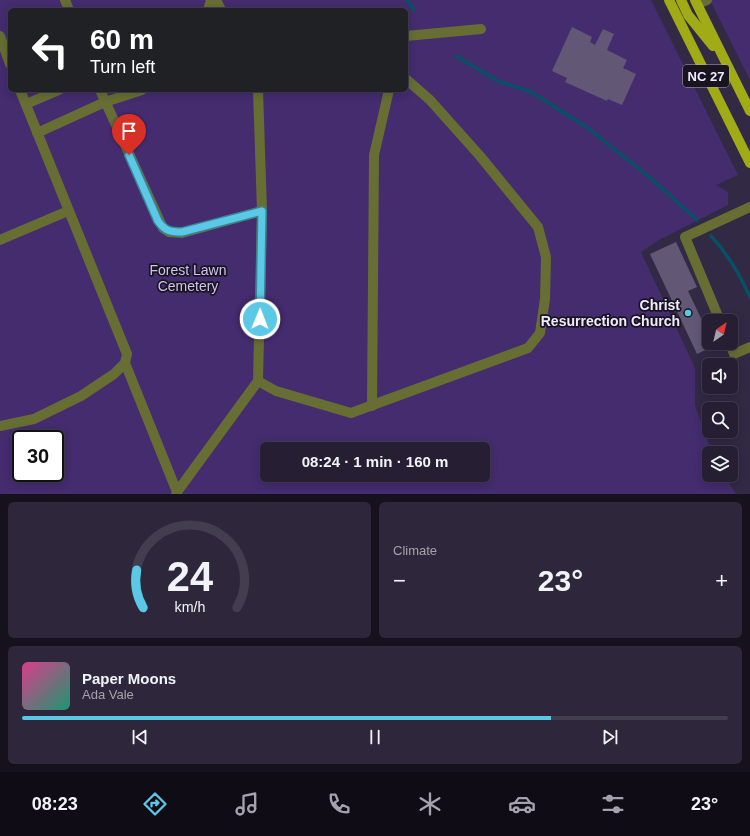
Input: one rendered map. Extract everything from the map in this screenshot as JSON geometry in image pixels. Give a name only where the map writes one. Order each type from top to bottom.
[{"type":"main road","name":"NC 27","points":[[669,0],[750,163]]},
{"type":"main road","points":[[681,0],[688,15],[724,58]]},
{"type":"main road","name":"NC 27","points":[[696,2],[750,111]]},
{"type":"street","points":[[696,2],[707,0]]},
{"type":"street","points":[[408,36],[481,28]]},
{"type":"street","points":[[0,36],[6,61]]},
{"type":"street","points":[[258,381],[276,391],[351,414],[528,348],[540,333],[545,299],[546,257],[538,227],[480,156],[430,100],[408,81]]},
{"type":"street","points":[[0,426],[34,419],[81,396],[114,374],[125,363],[127,354],[21,92]]},
{"type":"street","points":[[26,104],[55,92]]},
{"type":"street","points":[[101,92],[158,221],[163,228],[169,232],[182,232],[262,211]]},
{"type":"street","points":[[37,133],[105,102],[136,92]]},
{"type":"street","points":[[176,493],[258,381],[262,211],[258,92]]},
{"type":"street","points":[[372,406],[374,155],[389,92]]},
{"type":"street","points":[[717,314],[685,237],[750,207]]},
{"type":"street","points":[[0,240],[68,211]]},
{"type":"street","points":[[733,350],[734,354],[750,347]]},
{"type":"street","points":[[125,363],[176,493]]},
{"type":"green space","name":"Forest Lawn Cemetery","points":[[0,0],[651,0],[738,175],[716,185],[728,192],[728,205],[659,240],[641,252],[695,368],[695,405],[702,425],[702,438],[707,438],[710,446],[702,446],[702,482],[728,482],[736,494],[0,494]]},
{"type":"green space","points":[[710,0],[750,0],[750,80]]},
{"type":"building","points":[[572,27],[592,37],[590,42],[595,45],[603,29],[614,34],[607,50],[627,60],[623,68],[636,74],[622,105],[608,99],[607,101],[565,82],[567,78],[552,71]]},
{"type":"building","name":"Christ Resurrection Church","points":[[676,242],[697,287],[688,291],[702,320],[702,350],[706,350],[697,354],[650,254]]},
{"type":"waterway","points":[[407,0],[414,10]]},
{"type":"waterway","points":[[456,56],[498,81],[531,92],[588,128],[654,181],[697,220]]},
{"type":"waterway","points":[[711,236],[733,265],[750,297]]},
{"type":"place","name":"Christ Resurrection Church","points":[[688,313]]},
{"type":"route","points":[[129,155],[158,221],[163,228],[169,232],[182,232],[262,211],[260,319]]}]
